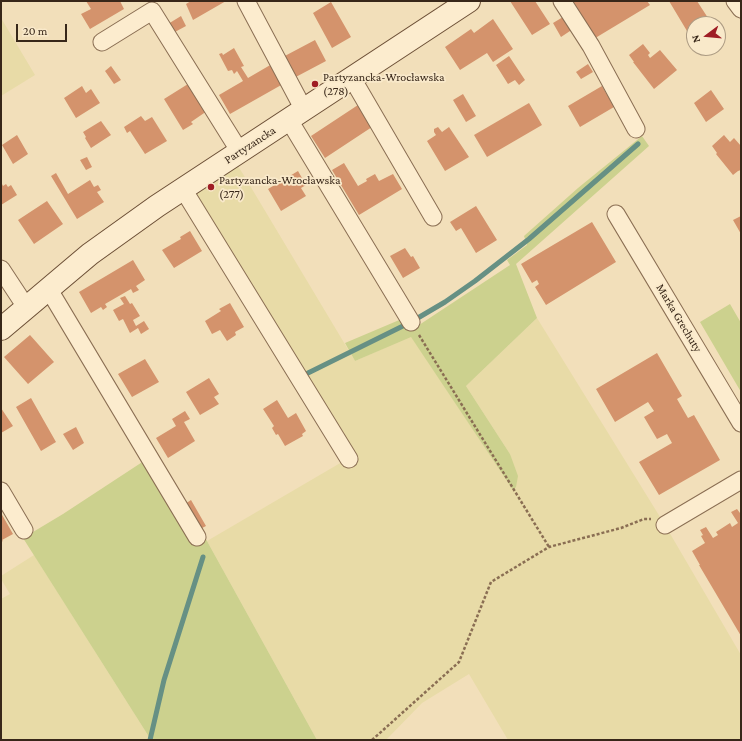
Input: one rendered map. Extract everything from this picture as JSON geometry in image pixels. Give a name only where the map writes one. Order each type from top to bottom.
[{"type":"main road","name":"Partyzancka","points":[[1,328],[90,254],[157,206],[469,1]]},
{"type":"street","points":[[246,1],[296,115],[411,322]]},
{"type":"street","points":[[562,1],[591,46],[636,129]]},
{"type":"street","points":[[735,1],[741,9]]},
{"type":"street","points":[[102,42],[152,11],[240,152]]},
{"type":"street","points":[[352,78],[433,217]]},
{"type":"street","points":[[183,189],[349,459]]},
{"type":"street","name":"Marka Grechuty","points":[[616,214],[741,423]]},
{"type":"street","points":[[1,269],[26,307]]},
{"type":"street","points":[[48,288],[197,537]]},
{"type":"street","points":[[665,525],[741,480]]},
{"type":"street","points":[[1,491],[24,530]]},
{"type":"path","points":[[411,322],[549,546]]},
{"type":"path","points":[[372,740],[459,662],[491,582],[549,546],[621,528],[644,519],[657,518],[665,525]]},
{"type":"shaded area","points":[[1,18],[35,75],[1,96]]},
{"type":"shaded area","points":[[232,157],[355,361],[411,336],[513,490],[510,454],[466,386],[537,318],[665,525],[741,655],[741,740],[508,740],[469,674],[422,703],[386,740],[317,740],[207,541],[342,462],[183,189]]},
{"type":"shaded area","points":[[34,555],[151,740],[1,740],[1,599],[10,594],[1,579],[1,576]]},
{"type":"green space","points":[[642,136],[649,146],[516,264],[537,318],[466,386],[510,454],[518,476],[516,487],[513,490],[411,337],[355,361],[345,343],[404,318],[419,325],[510,265],[507,260],[527,245],[524,236],[578,188]]},
{"type":"green space","points":[[730,304],[741,323],[741,392],[700,322]]},
{"type":"green space","points":[[153,455],[207,541],[317,740],[151,740],[23,538],[63,514]]},
{"type":"building","points":[[86,1],[120,1],[124,9],[90,29],[81,14],[91,9]]},
{"type":"building","points":[[191,1],[226,1],[193,20],[186,4]]},
{"type":"building","points":[[510,1],[535,1],[550,24],[532,35]]},
{"type":"building","points":[[567,1],[647,1],[650,5],[592,40]]},
{"type":"building","points":[[669,1],[697,1],[707,16],[686,16],[686,29]]},
{"type":"building","points":[[331,2],[351,37],[332,48],[313,13]]},
{"type":"building","points":[[568,14],[576,27],[561,37],[553,23]]},
{"type":"building","points":[[181,16],[186,26],[173,33],[168,24]]},
{"type":"building","points":[[493,19],[513,49],[493,62],[487,53],[460,70],[445,47],[471,29],[474,33]]},
{"type":"building","points":[[315,40],[326,61],[292,79],[281,58]]},
{"type":"building","points":[[643,44],[650,53],[648,55],[650,58],[660,50],[677,70],[654,89],[629,55]]},
{"type":"building","points":[[234,48],[244,66],[241,67],[248,78],[272,64],[283,84],[230,114],[219,95],[243,81],[237,71],[234,74],[232,70],[228,71],[219,54],[222,53],[223,55]]},
{"type":"building","points":[[509,56],[525,80],[519,85],[515,80],[508,84],[496,65]]},
{"type":"building","points":[[588,64],[593,72],[581,79],[576,72]]},
{"type":"building","points":[[111,66],[121,80],[114,84],[105,71]]},
{"type":"building","points":[[188,84],[207,111],[191,122],[193,124],[183,130],[164,99]]},
{"type":"building","points":[[82,86],[86,93],[91,89],[100,103],[76,118],[64,98]]},
{"type":"building","points":[[602,86],[614,107],[580,127],[568,106]]},
{"type":"building","points":[[711,90],[724,109],[706,122],[694,103]]},
{"type":"building","points":[[463,94],[476,116],[466,122],[453,100]]},
{"type":"building","points":[[529,103],[542,125],[487,157],[474,135]]},
{"type":"building","points":[[358,105],[372,127],[325,158],[311,136]]},
{"type":"building","points":[[141,116],[145,121],[152,117],[167,141],[145,154],[130,131],[127,133],[124,127]]},
{"type":"building","points":[[101,121],[111,135],[91,148],[83,132]]},
{"type":"building","points":[[438,127],[442,132],[449,127],[469,157],[445,171],[427,141],[436,135],[434,129]]},
{"type":"building","points":[[17,135],[28,154],[13,164],[2,145]]},
{"type":"building","points":[[724,135],[730,142],[734,138],[741,146],[741,170],[733,175],[716,154],[717,153],[712,146]]},
{"type":"building","points":[[87,157],[92,167],[86,170],[80,160]]},
{"type":"building","points":[[344,163],[358,186],[375,174],[379,181],[393,174],[402,189],[359,215],[332,170]]},
{"type":"building","points":[[298,171],[306,185],[301,188],[306,196],[281,211],[268,189]]},
{"type":"building","points":[[56,173],[68,194],[90,180],[94,187],[98,185],[101,190],[97,192],[104,202],[77,219],[51,176]]},
{"type":"building","points":[[1,182],[3,186],[6,184],[8,187],[11,185],[17,195],[1,205]]},
{"type":"building","points":[[47,201],[63,224],[34,244],[18,220]]},
{"type":"building","points":[[476,206],[497,240],[476,253],[461,228],[456,231],[450,222]]},
{"type":"building","points":[[741,216],[741,234],[733,220]]},
{"type":"building","points":[[592,222],[616,262],[546,305],[535,287],[539,284],[537,280],[532,283],[521,264]]},
{"type":"building","points":[[190,231],[202,251],[174,268],[162,250],[181,239],[180,237]]},
{"type":"building","points":[[405,248],[411,257],[413,256],[420,268],[403,278],[390,256]]},
{"type":"building","points":[[133,260],[145,280],[136,286],[139,290],[133,293],[131,289],[105,304],[107,307],[103,310],[101,307],[91,313],[79,292]]},
{"type":"building","points":[[125,296],[130,304],[132,303],[140,316],[133,320],[136,326],[144,321],[149,329],[141,334],[138,328],[130,333],[123,319],[119,321],[113,310],[124,304],[120,298]]},
{"type":"building","points":[[230,303],[244,327],[235,332],[236,335],[227,341],[220,330],[212,334],[205,321],[221,311],[219,309]]},
{"type":"building","points":[[30,335],[54,362],[28,384],[4,357]]},
{"type":"building","points":[[657,353],[682,396],[677,399],[688,418],[694,415],[720,460],[659,495],[639,462],[672,443],[667,434],[657,439],[644,417],[654,411],[648,402],[615,422],[596,389]]},
{"type":"building","points":[[145,359],[159,382],[132,397],[118,374]]},
{"type":"building","points":[[209,378],[219,394],[214,397],[219,404],[200,415],[186,392]]},
{"type":"building","points":[[31,398],[56,442],[41,451],[16,407]]},
{"type":"building","points":[[277,400],[288,418],[296,413],[306,431],[302,434],[303,436],[285,446],[278,434],[276,435],[272,428],[274,426],[263,409]]},
{"type":"building","points":[[1,408],[13,426],[1,433]]},
{"type":"building","points":[[185,411],[190,419],[184,422],[195,441],[168,458],[156,438],[176,426],[172,419]]},
{"type":"building","points":[[76,427],[84,443],[73,450],[63,434]]},
{"type":"building","points":[[191,500],[206,526],[200,529],[185,504]]},
{"type":"building","points":[[737,509],[740,513],[741,512],[741,636],[692,551],[705,543],[701,536],[703,535],[700,530],[706,527],[713,538],[718,535],[716,532],[730,523],[732,527],[738,523],[731,512]]},
{"type":"building","points":[[1,513],[13,534],[1,542]]},
{"type":"waterway","points":[[308,373],[411,322],[445,302],[529,239],[638,144]]},
{"type":"waterway","points":[[150,740],[164,680],[203,557]]},
{"type":"place","name":"Partyzancka-Wrocławska (278)","points":[[315,84]]},
{"type":"place","name":"Partyzancka-Wrocławska (277)","points":[[211,187]]}]
